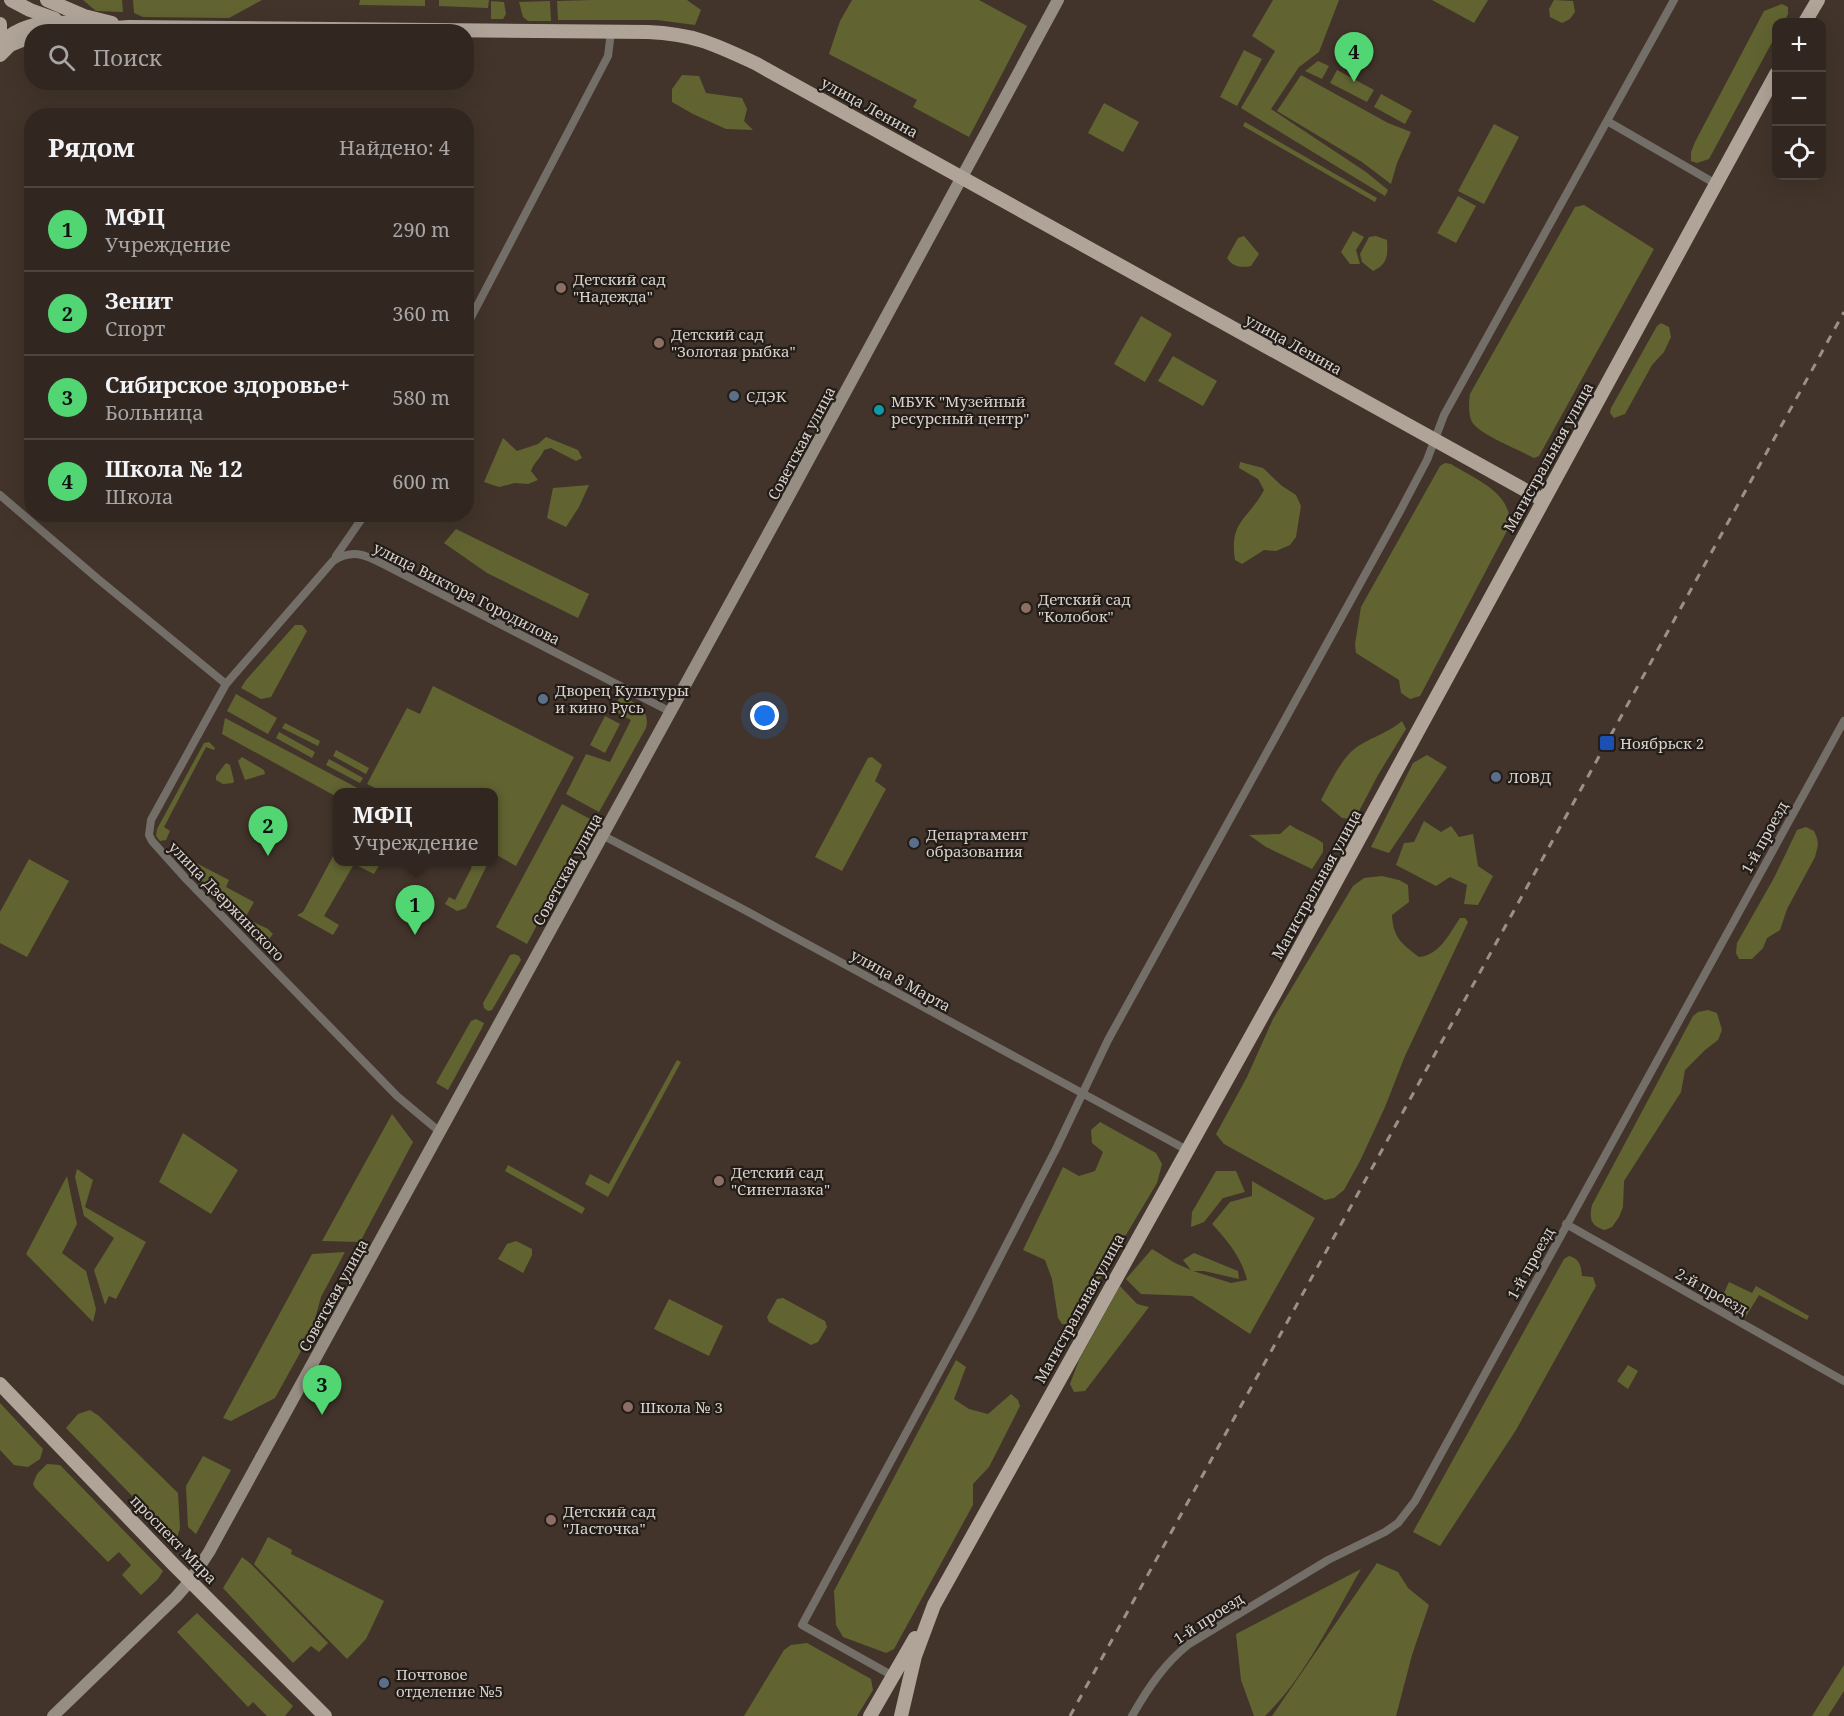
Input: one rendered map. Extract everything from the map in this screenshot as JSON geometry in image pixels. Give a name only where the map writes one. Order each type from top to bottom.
[{"type":"main road","points":[[47,0],[84,16],[117,24]]},
{"type":"main road","name":"Советская улица","points":[[53,1716],[176,1597],[190,1581],[214,1543],[1058,0]]},
{"type":"main road","points":[[1807,18],[1818,0]]},
{"type":"main road","points":[[16,2],[57,24]]},
{"type":"main road","points":[[16,2],[24,30]]},
{"type":"main road","points":[[0,24],[0,29]]},
{"type":"main road","name":"улица Ленина","points":[[474,31],[682,34],[714,44],[756,63],[1544,500]]},
{"type":"main road","name":"улица Ленина","points":[[3,48],[24,34]]},
{"type":"main road","name":"Магистральная улица","points":[[901,1716],[915,1656],[934,1605],[1274,995],[1772,81]]},
{"type":"main road","name":"проспект Мира","points":[[0,1384],[190,1581],[325,1716]]},
{"type":"main road","points":[[870,1716],[934,1605]]},
{"type":"street","points":[[893,1676],[802,1625],[969,1317],[1083,1094],[1108,1040],[1399,513],[1427,460],[1444,415],[1674,0]]},
{"type":"street","points":[[474,312],[608,56],[611,32]]},
{"type":"street","points":[[1607,121],[1716,184]]},
{"type":"street","points":[[0,495],[24,516]]},
{"type":"street","points":[[32,522],[226,684],[333,561],[360,522]]},
{"type":"street","name":"улица Виктора Городилова","points":[[333,561],[344,554],[355,553],[368,556],[669,711]]},
{"type":"street","name":"улица Дзержинского","points":[[226,684],[151,820],[149,835],[187,880],[397,1096],[440,1132]]},
{"type":"street","name":"1-й проезд","points":[[1132,1716],[1154,1680],[1171,1659],[1189,1644],[1328,1560],[1385,1532],[1398,1523],[1414,1501],[1844,721]]},
{"type":"street","name":"улица 8 Марта","points":[[602,835],[739,906],[1187,1150]]},
{"type":"street","name":"2-й проезд","points":[[1566,1224],[1844,1381]]},
{"type":"green space","points":[[83,0],[122,0],[123,12],[96,11]]},
{"type":"green space","points":[[133,0],[262,0],[229,18],[143,17],[134,13]]},
{"type":"green space","points":[[360,0],[425,0],[425,6],[359,5]]},
{"type":"green space","points":[[439,0],[489,0],[488,8],[439,6]]},
{"type":"green space","points":[[687,0],[701,10],[695,25],[657,20],[558,20],[557,1]]},
{"type":"green space","points":[[852,0],[979,0],[1027,26],[969,137],[913,107],[917,100],[829,54],[840,21]]},
{"type":"green space","points":[[1273,0],[1339,0],[1319,52],[1299,67],[1271,109],[1366,172],[1388,190],[1385,196],[1241,108],[1275,51],[1252,36]]},
{"type":"green space","points":[[1432,0],[1488,0],[1474,23]]},
{"type":"green space","points":[[1554,0],[1573,1],[1575,12],[1570,19],[1562,23],[1550,17],[1549,9]]},
{"type":"green space","points":[[491,1],[504,2],[506,14],[503,19],[491,19]]},
{"type":"green space","points":[[550,1],[551,21],[528,21],[523,17],[519,2]]},
{"type":"green space","points":[[1782,4],[1788,7],[1786,18],[1772,18],[1772,42],[1709,159],[1697,163],[1691,161],[1691,152],[1695,142],[1764,11]]},
{"type":"green space","points":[[1244,50],[1262,59],[1237,106],[1220,97]]},
{"type":"green space","points":[[1318,61],[1329,66],[1322,79],[1305,71]]},
{"type":"green space","points":[[1337,70],[1374,90],[1367,102],[1330,83]]},
{"type":"green space","points":[[682,75],[699,76],[706,93],[742,98],[747,109],[744,121],[753,130],[726,129],[672,102],[672,89]]},
{"type":"green space","points":[[1301,75],[1388,123],[1411,132],[1397,163],[1391,184],[1362,162],[1277,111]]},
{"type":"green space","points":[[1381,94],[1412,111],[1405,124],[1374,107]]},
{"type":"green space","points":[[1104,103],[1139,122],[1123,152],[1088,133]]},
{"type":"green space","points":[[1245,122],[1377,198],[1375,202],[1243,126]]},
{"type":"green space","points":[[1494,124],[1519,137],[1484,204],[1458,191]]},
{"type":"green space","points":[[1458,196],[1476,206],[1456,243],[1437,233]]},
{"type":"green space","points":[[1584,205],[1654,249],[1539,456],[1534,458],[1476,427],[1470,415],[1470,394],[1575,207]]},
{"type":"green space","points":[[1353,231],[1364,237],[1356,250],[1360,264],[1350,264],[1341,252]]},
{"type":"green space","points":[[1244,236],[1259,254],[1251,266],[1241,267],[1227,258],[1238,238]]},
{"type":"green space","points":[[1376,236],[1387,240],[1387,250],[1382,265],[1373,271],[1362,262],[1360,254],[1369,237]]},
{"type":"green space","points":[[1141,316],[1172,334],[1145,382],[1114,364]]},
{"type":"green space","points":[[1661,323],[1669,327],[1671,337],[1664,352],[1652,365],[1625,414],[1614,418],[1610,413],[1611,408],[1657,326]]},
{"type":"green space","points":[[1173,356],[1217,381],[1203,406],[1158,381]]},
{"type":"green space","points":[[546,437],[578,450],[582,458],[576,461],[551,448],[544,450],[531,471],[538,480],[528,484],[515,483],[499,487],[484,482],[503,438],[517,451],[538,444]]},
{"type":"green space","points":[[1240,462],[1263,468],[1282,486],[1296,495],[1301,506],[1296,537],[1290,545],[1276,551],[1264,550],[1242,564],[1235,560],[1234,547],[1237,529],[1264,490],[1258,479],[1239,468]]},
{"type":"green space","points":[[1445,463],[1451,464],[1482,482],[1499,496],[1506,505],[1509,527],[1420,696],[1410,699],[1401,693],[1399,680],[1356,653],[1355,644],[1361,607],[1440,466]]},
{"type":"green space","points":[[589,485],[566,527],[547,518],[553,488]]},
{"type":"green space","points":[[456,529],[589,594],[578,618],[487,573],[444,543]]},
{"type":"green space","points":[[295,625],[302,625],[307,631],[271,697],[261,699],[241,688],[246,680]]},
{"type":"green space","points":[[433,686],[574,757],[516,866],[498,856],[498,788],[375,788],[367,784],[407,708],[420,714]]},
{"type":"green space","points":[[236,694],[277,718],[268,734],[227,711]]},
{"type":"green space","points":[[621,695],[641,708],[646,716],[646,728],[599,812],[566,794],[586,754],[610,762],[631,720],[612,710]]},
{"type":"green space","points":[[605,716],[620,724],[605,753],[590,745]]},
{"type":"green space","points":[[225,718],[357,788],[333,788],[333,795],[222,734]]},
{"type":"green space","points":[[1402,721],[1406,729],[1357,815],[1350,819],[1342,818],[1321,800],[1337,770],[1355,749]]},
{"type":"green space","points":[[285,723],[320,741],[318,746],[282,728]]},
{"type":"green space","points":[[279,732],[315,752],[312,758],[276,738]]},
{"type":"green space","points":[[209,742],[215,748],[214,750],[206,747],[164,827],[170,831],[166,840],[160,841],[156,836],[157,829],[204,743]]},
{"type":"green space","points":[[336,750],[369,768],[366,774],[333,756]]},
{"type":"green space","points":[[1427,755],[1447,767],[1389,853],[1371,847],[1413,763]]},
{"type":"green space","points":[[242,757],[264,770],[265,774],[245,780],[238,761]]},
{"type":"green space","points":[[872,757],[882,765],[875,781],[886,789],[842,871],[815,857],[868,758]]},
{"type":"green space","points":[[329,759],[363,778],[360,783],[326,765]]},
{"type":"green space","points":[[226,763],[230,765],[234,781],[223,784],[216,780],[216,776]]},
{"type":"green space","points":[[562,804],[592,820],[527,944],[496,927]]},
{"type":"green space","points":[[1424,821],[1441,832],[1451,826],[1459,837],[1473,834],[1478,866],[1493,876],[1478,905],[1464,904],[1467,885],[1450,877],[1436,886],[1396,865],[1404,843],[1414,842]]},
{"type":"green space","points":[[1290,825],[1323,843],[1323,852],[1312,869],[1266,847],[1249,835],[1280,834]]},
{"type":"green space","points":[[1806,827],[1814,831],[1817,838],[1815,857],[1787,909],[1780,930],[1767,938],[1763,948],[1752,959],[1739,959],[1736,953],[1737,943],[1774,878],[1797,830]]},
{"type":"green space","points":[[173,851],[229,880],[226,887],[254,902],[245,918],[268,929],[273,934],[263,947],[173,856]]},
{"type":"green space","points":[[333,856],[333,866],[353,866],[324,916],[339,925],[333,935],[297,915],[303,912]]},
{"type":"green space","points":[[29,859],[69,881],[27,957],[0,943],[0,912]]},
{"type":"green space","points":[[358,866],[379,866],[374,874]]},
{"type":"green space","points":[[470,866],[487,866],[466,908],[457,911],[445,904],[449,897],[455,900],[472,867]]},
{"type":"green space","points":[[1382,876],[1408,885],[1409,902],[1392,915],[1393,923],[1396,935],[1419,957],[1438,948],[1460,918],[1465,918],[1468,922],[1405,1056],[1360,1161],[1344,1190],[1334,1198],[1325,1200],[1224,1144],[1216,1134],[1247,1077],[1273,1019],[1353,886],[1364,878]]},
{"type":"green space","points":[[514,954],[521,960],[492,1010],[488,1011],[484,1008],[483,1003],[510,955]]},
{"type":"green space","points":[[1708,1010],[1717,1013],[1722,1030],[1718,1040],[1685,1070],[1681,1092],[1624,1181],[1623,1207],[1619,1217],[1612,1227],[1605,1230],[1600,1228],[1592,1221],[1592,1205],[1693,1016],[1698,1012]]},
{"type":"green space","points":[[476,1019],[484,1023],[448,1090],[436,1083],[471,1021]]},
{"type":"green space","points":[[677,1060],[681,1062],[608,1197],[585,1184],[590,1174],[609,1184]]},
{"type":"green space","points":[[392,1114],[413,1142],[360,1242],[322,1241]]},
{"type":"green space","points":[[1100,1122],[1156,1153],[1162,1164],[1157,1183],[1072,1325],[1062,1324],[1058,1318],[1052,1279],[1045,1260],[1023,1250],[1063,1167],[1079,1176],[1095,1171],[1103,1152],[1092,1143],[1091,1130]]},
{"type":"green space","points":[[183,1133],[238,1170],[211,1214],[159,1182]]},
{"type":"green space","points":[[508,1165],[585,1208],[582,1214],[505,1171]]},
{"type":"green space","points":[[77,1169],[93,1180],[85,1207],[146,1242],[116,1299],[109,1296],[105,1305],[94,1270],[114,1238],[84,1216],[75,1177]]},
{"type":"green space","points":[[1216,1171],[1236,1171],[1245,1192],[1223,1198],[1204,1222],[1191,1227],[1192,1212]]},
{"type":"green space","points":[[67,1176],[77,1224],[62,1253],[86,1271],[96,1309],[93,1322],[26,1254]]},
{"type":"green space","points":[[1252,1181],[1315,1218],[1250,1334],[1192,1296],[1141,1294],[1126,1279],[1152,1249],[1191,1270],[1183,1260],[1194,1253],[1238,1271],[1239,1279],[1204,1271],[1193,1271],[1231,1283],[1247,1280],[1238,1257],[1212,1224],[1230,1202],[1252,1196]]},
{"type":"green space","points":[[516,1241],[532,1249],[532,1255],[523,1273],[498,1259],[507,1244]]},
{"type":"green space","points":[[345,1252],[321,1297],[311,1333],[275,1398],[231,1421],[223,1418],[312,1254]]},
{"type":"green space","points":[[1569,1256],[1579,1263],[1582,1276],[1593,1277],[1596,1286],[1516,1430],[1440,1546],[1413,1532],[1564,1259]]},
{"type":"green space","points":[[1729,1282],[1752,1293],[1756,1286],[1809,1316],[1807,1320],[1759,1295],[1745,1318],[1727,1308],[1723,1295]]},
{"type":"green space","points":[[1120,1286],[1137,1304],[1149,1307],[1085,1391],[1074,1392],[1070,1384],[1079,1360]]},
{"type":"green space","points":[[783,1298],[825,1321],[827,1327],[818,1342],[811,1345],[769,1322],[767,1317],[777,1299]]},
{"type":"green space","points":[[669,1299],[723,1326],[709,1356],[654,1329]]},
{"type":"green space","points":[[956,1360],[966,1367],[954,1399],[969,1409],[988,1414],[1011,1394],[1018,1400],[1020,1406],[989,1467],[973,1484],[973,1505],[894,1649],[886,1653],[843,1637],[836,1625],[834,1591]]},
{"type":"green space","points":[[1628,1365],[1638,1371],[1628,1389],[1617,1381]]},
{"type":"green space","points":[[0,1403],[43,1449],[40,1459],[28,1467],[14,1465],[0,1450]]},
{"type":"green space","points":[[90,1410],[99,1416],[178,1493],[180,1528],[176,1541],[66,1428],[78,1414]]},
{"type":"green space","points":[[203,1456],[231,1470],[196,1534],[188,1527],[186,1486]]},
{"type":"green space","points":[[47,1464],[60,1465],[163,1571],[141,1595],[122,1575],[131,1565],[119,1552],[108,1562],[35,1488],[33,1484],[37,1474]]},
{"type":"green space","points":[[268,1537],[292,1550],[291,1554],[384,1601],[366,1639],[347,1659],[254,1564]]},
{"type":"green space","points":[[242,1557],[328,1643],[319,1652],[311,1646],[293,1663],[223,1588]]},
{"type":"green space","points":[[1377,1563],[1398,1572],[1408,1588],[1429,1605],[1412,1655],[1396,1716],[1272,1716]]},
{"type":"green space","points":[[1361,1569],[1318,1646],[1293,1684],[1265,1716],[1254,1716],[1241,1680],[1236,1634]]},
{"type":"green space","points":[[197,1613],[293,1706],[285,1716],[267,1716],[253,1702],[248,1707],[177,1632]]},
{"type":"green space","points":[[807,1643],[871,1679],[873,1690],[857,1716],[744,1716],[784,1650],[791,1645]]},
{"type":"green space","points":[[1844,1665],[1844,1691],[1828,1716],[1812,1716]]},
{"type":"railway","points":[[1070,1716],[1844,312]]},
{"type":"place","name":"Школа № 12","points":[[1354,82]]},
{"type":"place","name":"Детский сад \"Надежда\"","points":[[561,288]]},
{"type":"place","name":"Детский сад \"Золотая рыбка\"","points":[[659,343]]},
{"type":"place","name":"СДЭК","points":[[734,396]]},
{"type":"place","name":"МБУК \"Музейный ресурсный центр\"","points":[[879,410]]},
{"type":"place","name":"Детский сад \"Колобок\"","points":[[1026,608]]},
{"type":"place","name":"Дворец Культуры и кино Русь","points":[[543,699]]},
{"type":"place","name":"Ноябрьск 2","points":[[1607,743]]},
{"type":"place","name":"ЛОВД","points":[[1496,777]]},
{"type":"place","name":"Департамент образования","points":[[914,843]]},
{"type":"place","name":"Зенит","points":[[268,856]]},
{"type":"place","name":"МФЦ","points":[[415,935]]},
{"type":"place","name":"Детский сад \"Синеглазка\"","points":[[719,1181]]},
{"type":"place","name":"Школа № 3","points":[[628,1407]]},
{"type":"place","name":"Сибирское здоровье+","points":[[322,1415]]},
{"type":"place","name":"Детский сад \"Ласточка\"","points":[[551,1520]]},
{"type":"place","name":"Почтовое отделение №5","points":[[384,1683]]}]
